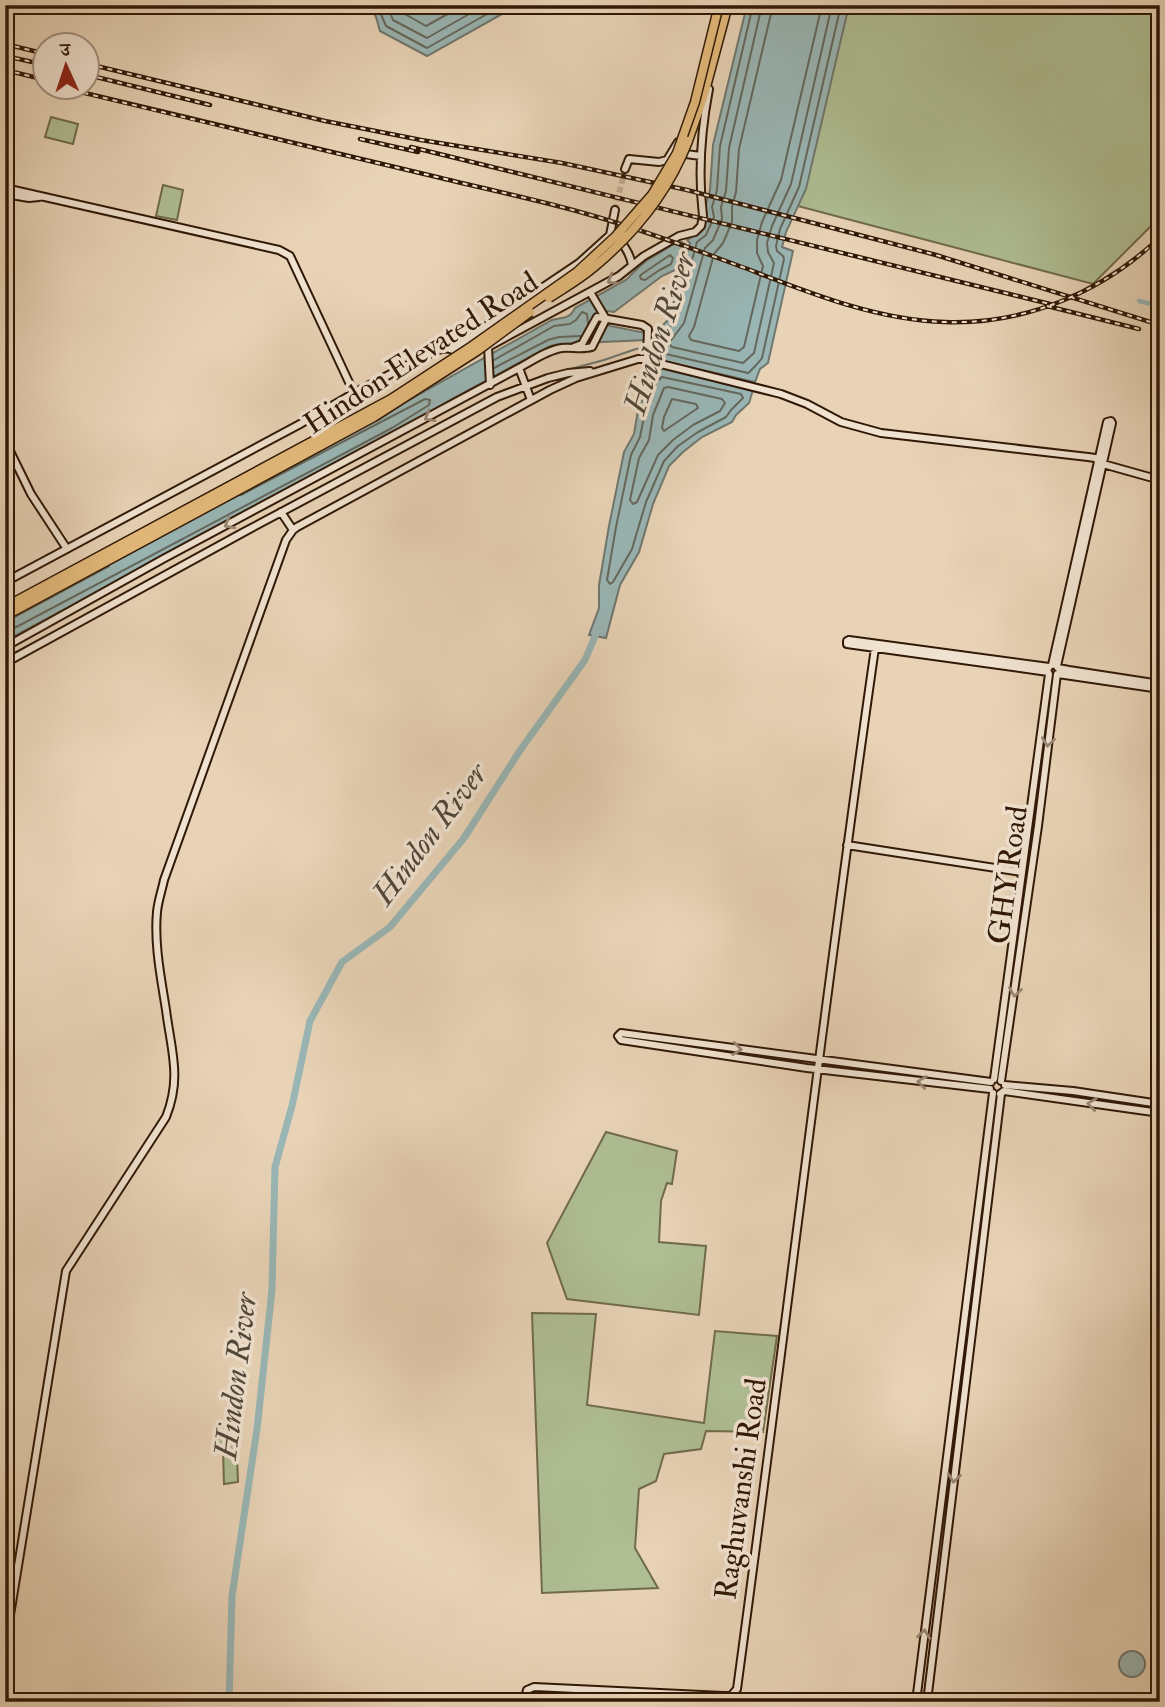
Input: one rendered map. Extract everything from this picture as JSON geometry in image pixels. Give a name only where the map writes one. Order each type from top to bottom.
[{"type":"highway","name":"Hindon Elevated Road","points":[[5,607],[391,399],[577,272],[616,236],[652,195],[677,153],[695,102],[718,5]]},
{"type":"highway","name":"Hindon Elevated Road","points":[[5,616],[374,418],[477,351],[593,268],[628,236],[659,197],[682,156],[703,98],[729,5]]},
{"type":"street","points":[[625,169],[629,159],[659,162],[667,160],[672,152],[681,136],[718,5]]},
{"type":"street","points":[[454,349],[470,359],[526,326],[592,294],[644,256],[679,236],[695,232],[701,226],[702,122],[729,5]]},
{"type":"street","points":[[672,152],[701,156]]},
{"type":"street","points":[[5,188],[286,253],[354,393]]},
{"type":"street","points":[[5,194],[29,198],[41,196]]},
{"type":"street","points":[[5,582],[433,352],[454,349],[579,263],[610,235],[615,211]]},
{"type":"street","points":[[610,235],[626,247],[632,265]]},
{"type":"street","points":[[592,294],[605,320]]},
{"type":"street","points":[[514,306],[526,326]]},
{"type":"street","points":[[13,649],[207,545],[489,383],[520,371],[555,350],[582,344],[596,318],[642,325],[648,330],[648,357]]},
{"type":"street","points":[[571,347],[584,349],[593,346],[605,320]]},
{"type":"street","points":[[489,349],[489,383]]},
{"type":"street","points":[[5,1646],[66,1271],[166,1117],[174,1094],[175,1066],[158,948],[157,914],[162,889],[286,540],[293,530],[576,378],[648,357],[659,364],[781,394],[841,422],[881,433],[1094,458],[1101,464],[1160,480]]},
{"type":"street","points":[[520,371],[531,400]]},
{"type":"street","points":[[5,663],[13,649],[207,545],[281,512],[497,397],[548,378],[568,373],[597,371]]},
{"type":"street","points":[[1053,670],[1112,423],[1111,421],[1107,422],[1101,464]]},
{"type":"street","points":[[5,441],[31,494],[66,550]]},
{"type":"street","points":[[281,512],[293,530]]},
{"type":"street","points":[[1160,684],[1053,670],[849,645],[847,641],[990,658],[1053,670],[1160,689]]},
{"type":"street","points":[[818,1070],[833,940],[875,648]]},
{"type":"street","name":"GHY Road","points":[[997,1087],[1021,872],[1053,670]]},
{"type":"street","name":"GHY Road","points":[[997,1087],[1038,826],[1053,670]]},
{"type":"street","points":[[846,845],[1021,872]]},
{"type":"street","points":[[1160,1104],[1073,1091],[997,1087],[818,1070],[621,1040],[618,1035],[621,1033],[819,1059],[997,1087],[1160,1113]]},
{"type":"street","name":"Raghuvanshi Road","points":[[524,1702],[527,1690],[534,1687],[723,1696],[731,1696],[736,1692],[818,1070]]},
{"type":"street","points":[[916,1702],[997,1087]]},
{"type":"street","points":[[927,1702],[997,1087]]},
{"type":"green space","points":[[849,5],[1160,5],[1160,217],[1093,284],[798,206]]},
{"type":"green space","points":[[51,117],[78,124],[73,144],[45,137]]},
{"type":"green space","points":[[163,185],[183,190],[177,220],[156,216]]},
{"type":"green space","points":[[606,1132],[677,1151],[672,1184],[667,1183],[661,1201],[659,1242],[706,1246],[699,1315],[567,1299],[547,1243]]},
{"type":"green space","points":[[532,1313],[596,1314],[587,1405],[704,1423],[715,1331],[777,1336],[763,1432],[706,1431],[701,1449],[664,1454],[656,1481],[639,1489],[635,1548],[658,1588],[542,1593]]},
{"type":"green space","points":[[220,1436],[239,1444],[238,1482],[224,1484],[223,1450],[217,1444]]},
{"type":"water","points":[[369,5],[518,5],[427,56],[380,31]]},
{"type":"water","points":[[747,5],[849,5],[806,189],[782,247],[793,251],[768,363],[760,369],[755,382],[655,359],[657,353],[652,352],[653,332],[669,319],[690,243],[687,240],[700,232],[707,215],[705,207],[710,190],[713,145]]},
{"type":"water","points":[[679,241],[685,244],[677,269],[662,276],[614,312],[607,311],[594,317],[595,323],[646,333],[646,340],[550,346],[450,400],[396,434],[5,641],[5,616],[183,518],[416,396],[552,320],[568,316],[575,308],[626,280],[646,261]]},
{"type":"water","points":[[658,368],[753,390],[749,403],[732,422],[702,437],[669,466],[653,504],[639,552],[620,585],[606,638],[589,635],[599,608],[599,585],[624,452],[634,434],[638,410]]},
{"type":"water","points":[[1132,1651],[1141,1655],[1145,1664],[1141,1673],[1132,1677],[1123,1673],[1119,1664],[1123,1655]]},
{"type":"waterway","points":[[1139,301],[1160,306]]},
{"type":"waterway","points":[[552,374],[644,348]]},
{"type":"waterway","points":[[496,394],[537,379]]},
{"type":"waterway","points":[[5,658],[121,596]]},
{"type":"waterway","name":"Hindon River","points":[[229,1702],[232,1596],[257,1429],[272,1290],[275,1167],[292,1106],[310,1021],[342,962],[390,927],[464,838],[521,749],[585,660],[599,627]]},
{"type":"tunnel","points":[[615,210],[625,169]]},
{"type":"railway","points":[[5,44],[32,51]]},
{"type":"railway","points":[[5,56],[32,62]]},
{"type":"railway","points":[[102,67],[325,121],[562,163],[687,190],[936,255],[1160,325]]},
{"type":"railway","points":[[5,70],[32,77]]},
{"type":"railway","points":[[102,78],[210,105]]},
{"type":"railway","points":[[102,97],[569,209],[647,233],[844,304],[919,320],[975,321],[1033,311],[1088,289],[1114,274],[1160,237]]},
{"type":"railway","points":[[360,139],[418,152]]},
{"type":"railway","points":[[411,147],[1054,305]]},
{"type":"railway","points":[[1047,306],[1139,329]]}]
